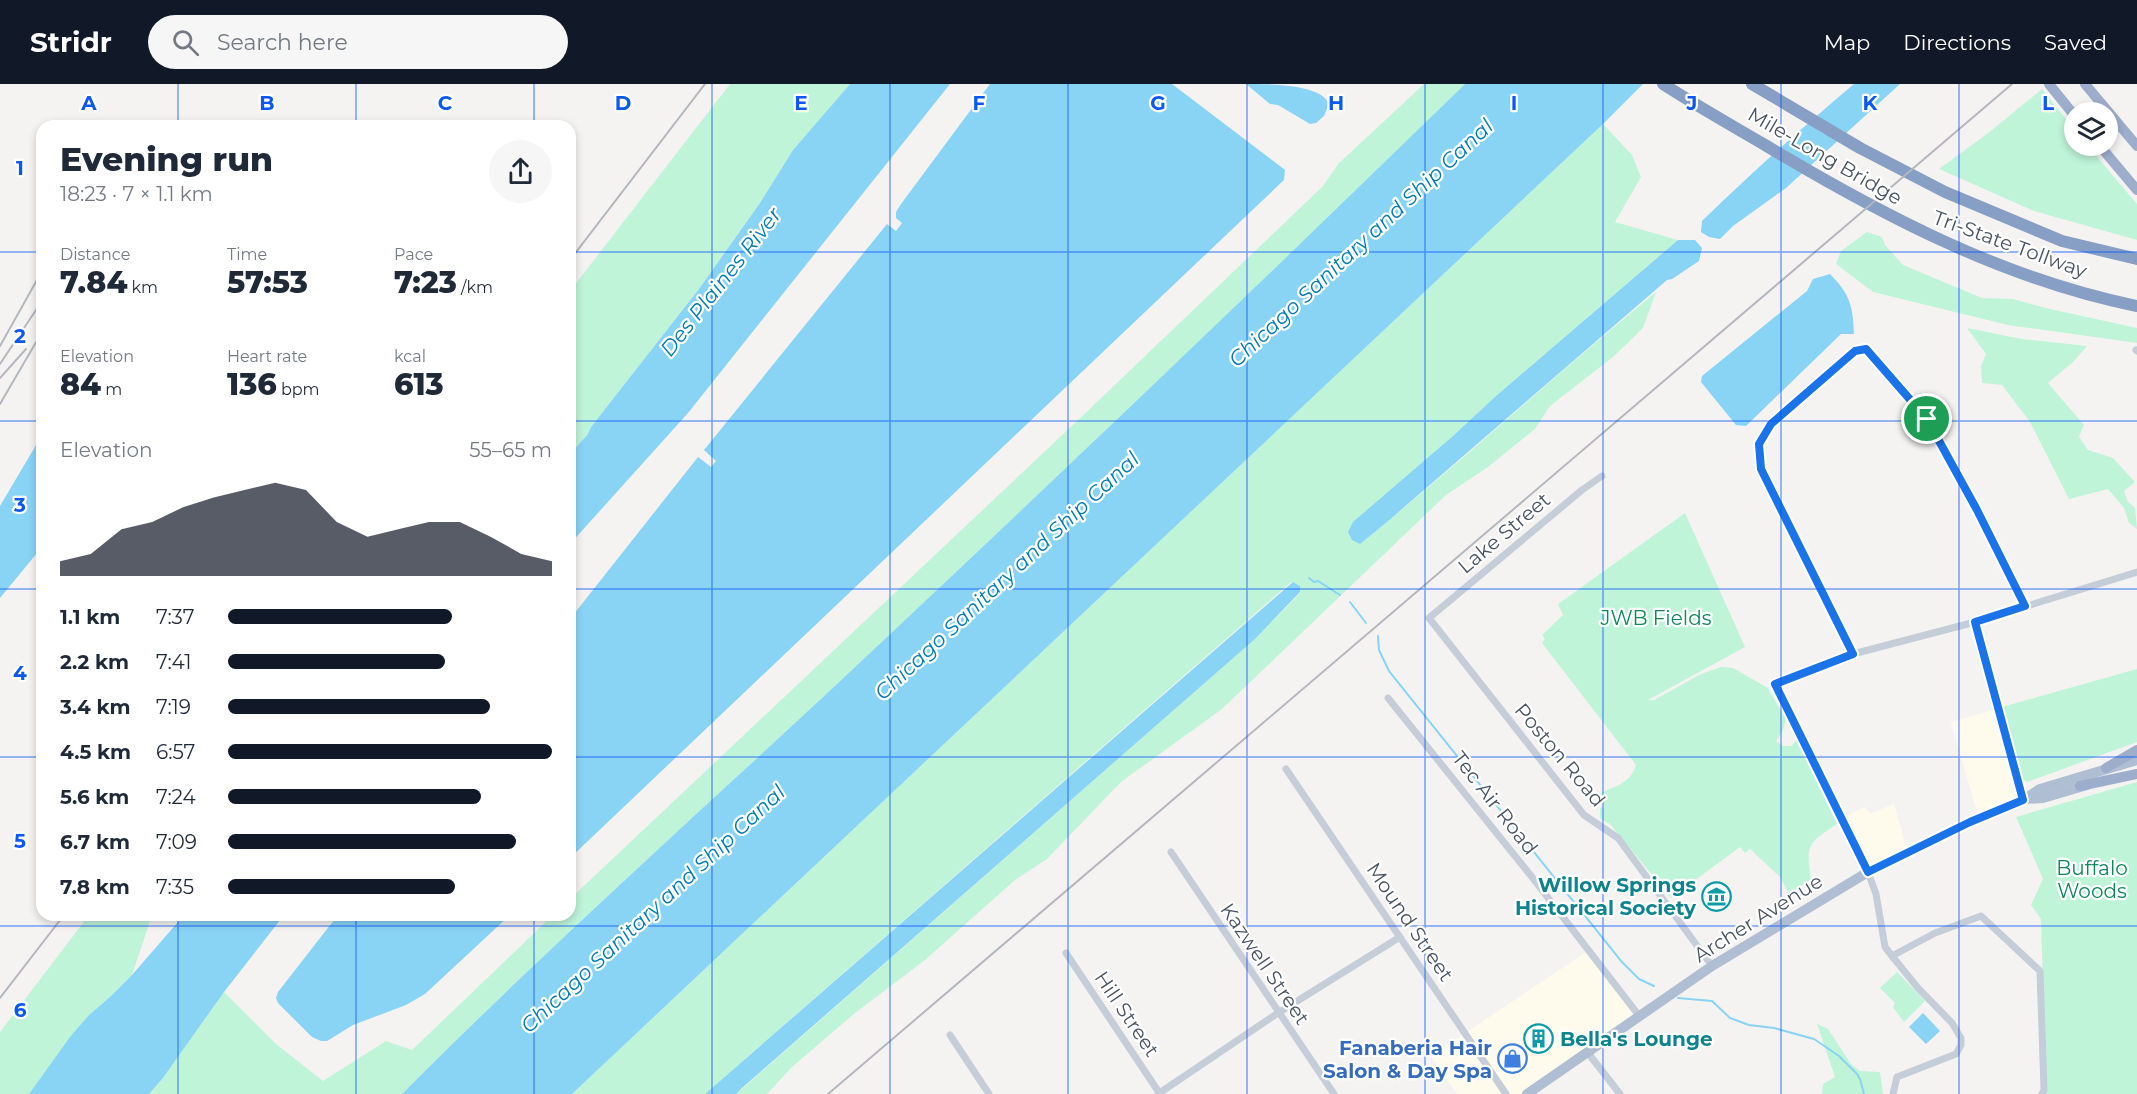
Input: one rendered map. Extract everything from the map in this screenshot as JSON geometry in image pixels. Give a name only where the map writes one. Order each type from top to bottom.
[{"type":"highway","name":"Mile-Long Bridge","points":[[1663,84],[1818,177],[1906,224]]},
{"type":"highway","name":"Mile-Long Bridge","points":[[1752,84],[1860,147],[1945,192]]},
{"type":"highway","points":[[2049,84],[2064,103]]},
{"type":"highway","points":[[2085,84],[2137,146]]},
{"type":"highway","points":[[2108,156],[2137,190]]},
{"type":"highway","name":"Tri-State Tollway","points":[[1945,192],[2062,241],[2137,259]]},
{"type":"highway","name":"Tri-State Tollway","points":[[1906,224],[1964,251],[2033,278],[2137,306]]},
{"type":"highway","points":[[2106,768],[2137,750]]},
{"type":"highway","points":[[2080,786],[2137,773]]},
{"type":"main road","name":"Archer Avenue","points":[[1527,1094],[1712,966],[1868,872],[1970,822],[2023,800],[2040,789],[2137,760]]},
{"type":"main road","name":"Archer Avenue","points":[[2023,800],[2043,798],[2080,786]]},
{"type":"street","points":[[1853,654],[1761,469],[1759,444],[1771,424],[1855,351],[1866,349],[1927,419],[1977,510],[2025,606]]},
{"type":"street","name":"Lake Street","points":[[1429,618],[1582,490],[1602,476]]},
{"type":"street","points":[[1893,1094],[1898,1077],[1956,1054],[1961,1046],[1961,1038],[1952,1023],[1918,988],[1885,947],[1876,894],[1868,872],[1775,684],[1853,654],[1975,622],[2137,572]]},
{"type":"street","name":"Poston Road","points":[[1429,618],[1584,815],[1617,838],[1712,966]]},
{"type":"street","points":[[1975,622],[2023,800]]},
{"type":"street","name":"Tec Air Road","points":[[1388,698],[1518,859],[1640,1017]]},
{"type":"street","name":"Mound Street","points":[[1286,769],[1506,1094]]},
{"type":"street","name":"Kazwell Street","points":[[1171,852],[1334,1094]]},
{"type":"street","points":[[1892,956],[1935,933],[1981,916],[2040,971],[2044,1090],[2042,1094]]},
{"type":"street","points":[[1159,1094],[1278,1013],[1400,937]]},
{"type":"street","name":"Hill Street","points":[[1066,953],[1159,1094]]},
{"type":"street","points":[[950,1035],[989,1094]]},
{"type":"street","points":[[1588,1053],[1620,1094]]},
{"type":"shaded area","points":[[1996,709],[2021,798],[1978,815],[1951,722]]},
{"type":"shaded area","points":[[1894,804],[1907,849],[1867,870],[1842,818],[1865,807],[1870,814]]},
{"type":"shaded area","points":[[1588,951],[1639,1015],[1524,1094],[1457,1094],[1431,1056]]},
{"type":"green space","points":[[730,84],[850,84],[793,150],[760,203],[699,289],[576,447],[576,283]]},
{"type":"green space","points":[[1424,84],[1465,84],[1074,461],[563,938],[402,1094],[149,1094],[163,1078],[224,992],[276,1044],[323,1081],[386,1041],[412,1050],[547,921],[576,921],[576,893],[1323,186],[1338,164]]},
{"type":"green space","points":[[2042,89],[2064,116],[2064,156],[2096,156],[2137,204],[2137,240],[2034,211],[1939,169],[1987,134]]},
{"type":"green space","points":[[1603,124],[1632,155],[1641,177],[1615,222],[1678,240],[1496,396],[1453,436],[1360,544],[1656,292],[1643,328],[1613,357],[1550,406],[1535,429],[1488,467],[1446,495],[1222,709],[1121,782],[1047,859],[1015,880],[925,960],[855,1013],[792,1067],[767,1094],[736,1094],[1255,639],[1300,593],[1299,586],[1293,582],[1290,583],[705,1094],[572,1094]]},
{"type":"green space","points":[[1867,232],[1882,237],[1885,245],[1903,265],[1982,298],[2013,299],[2137,328],[2137,343],[2008,325],[1873,292],[1836,264],[1841,251]]},
{"type":"green space","points":[[1967,328],[2022,339],[2087,346],[2073,362],[2048,383],[2084,425],[2079,437],[2088,450],[2113,458],[2135,482],[2124,491],[2128,502],[2135,508],[2137,529],[2129,523],[2124,508],[2108,489],[2069,499],[2030,422],[2002,385],[1982,383],[1981,366],[1986,354]]},
{"type":"green space","name":"JWB Fields","points":[[1685,513],[1745,647],[1648,700],[1654,700],[1701,674],[1721,667],[1733,668],[1768,688],[1786,720],[1776,741],[1783,746],[1791,746],[1797,740],[1837,824],[1814,841],[1811,846],[1809,859],[1811,880],[1789,894],[1780,877],[1750,849],[1745,853],[1740,847],[1671,898],[1610,824],[1600,818],[1600,808],[1604,806],[1598,795],[1625,781],[1636,765],[1542,643],[1545,639],[1542,635],[1563,615],[1558,604]]},
{"type":"green space","points":[[2137,669],[2137,742],[2027,782],[2022,778],[2002,707]]},
{"type":"green space","name":"Buffalo Woods","points":[[2137,782],[2137,1094],[2046,1094],[2041,919],[2031,905],[2043,879],[2016,817]]},
{"type":"green space","points":[[84,921],[150,921],[132,975],[89,1015],[29,1094],[0,1094],[0,1032]]},
{"type":"green space","points":[[1897,972],[1925,1001],[1904,1022],[1893,1007],[1895,1003],[1880,988]]},
{"type":"green space","points":[[1817,1024],[1828,1029],[1851,1064],[1860,1071],[1880,1072],[1883,1094],[1822,1094],[1823,1084],[1835,1077]]},
{"type":"water","name":"Des Plaines River","points":[[850,84],[950,84],[688,413],[576,537],[576,447],[699,289],[760,203],[793,150]]},
{"type":"water","points":[[990,84],[1172,84],[1285,170],[1284,180],[576,852],[576,611],[698,457],[711,467],[716,461],[704,450],[887,224],[896,231],[902,223],[896,218],[896,212]]},
{"type":"water","points":[[1246,84],[1293,86],[1316,92],[1329,104],[1324,116],[1316,123],[1310,124],[1278,105],[1270,104]]},
{"type":"water","name":"Chicago Sanitary and Ship Canal","points":[[1465,84],[1643,84],[572,1094],[402,1094],[563,938],[1074,461]]},
{"type":"water","points":[[1854,84],[1900,84],[1786,188],[1733,226],[1720,239],[1709,237],[1701,232],[1702,221]]},
{"type":"water","points":[[1678,240],[1695,240],[1702,248],[1699,261],[1667,280],[1360,544],[1352,540],[1348,532],[1353,522]]},
{"type":"water","points":[[1830,274],[1849,301],[1854,334],[1841,334],[1746,426],[1736,425],[1701,382],[1702,376],[1807,291],[1813,279]]},
{"type":"water","points":[[36,445],[36,554],[0,598],[0,506]]},
{"type":"water","points":[[1293,582],[1300,586],[1300,592],[1255,639],[736,1094],[705,1094]]},
{"type":"water","points":[[179,921],[279,921],[149,1094],[29,1094],[70,1037],[89,1015],[132,975]]},
{"type":"water","points":[[333,921],[504,921],[425,994],[406,1005],[353,1025],[327,1041],[312,1037],[278,1003],[276,998],[278,992]]},
{"type":"water","points":[[1923,1013],[1940,1031],[1926,1044],[1909,1027]]},
{"type":"waterway","points":[[1309,578],[1340,595]]},
{"type":"waterway","points":[[1350,602],[1366,623]]},
{"type":"waterway","points":[[1378,636],[1379,650],[1389,671],[1622,962],[1639,979],[1654,986]]},
{"type":"waterway","points":[[1678,998],[1712,1001],[1730,1018],[1749,1025],[1774,1028],[1814,1039],[1839,1056],[1857,1074],[1864,1094]]},
{"type":"railway","points":[[576,252],[705,84]]},
{"type":"railway","points":[[828,1094],[2012,84]]},
{"type":"railway","points":[[0,346],[36,282]]},
{"type":"railway","points":[[0,364],[36,310]]},
{"type":"railway","points":[[0,404],[36,342]]},
{"type":"railway","points":[[0,378],[26,349]]},
{"type":"railway","points":[[0,998],[59,921]]},
{"type":"place","name":"Willow Springs Historical Society","points":[[1717,896]]},
{"type":"place","name":"Bella's Lounge","points":[[1539,1039]]},
{"type":"place","name":"Fanaberia Hair Salon & Day Spa","points":[[1513,1059]]},
{"type":"route","points":[[1866,349],[1927,419],[1977,510],[2025,606],[1975,622],[2023,800],[1892,858],[1868,872],[1775,684],[1853,654],[1761,469],[1759,444],[1771,424],[1855,351],[1866,349]]}]
